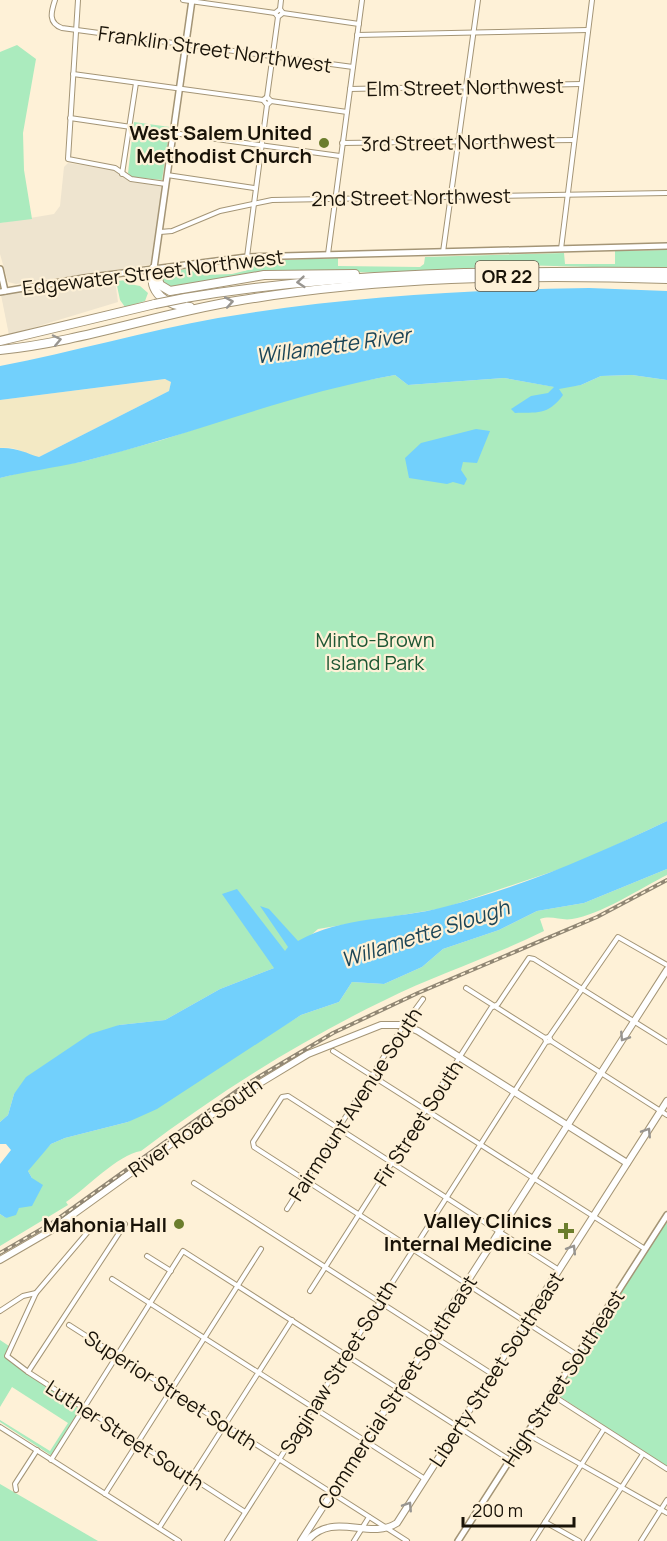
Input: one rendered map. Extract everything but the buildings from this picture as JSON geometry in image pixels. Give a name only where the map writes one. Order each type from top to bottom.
[{"type":"highway","name":"OR 22","points":[[154,268],[160,285],[170,291],[264,275],[323,273],[380,276]]},
{"type":"highway","name":"OR 22","points":[[154,268],[151,279],[162,299],[180,306],[206,307]]},
{"type":"highway","name":"OR 22","points":[[0,341],[155,304],[273,285],[380,276],[497,270],[667,272]]},
{"type":"highway","name":"OR 22","points":[[0,350],[206,307],[286,295],[473,277],[667,279]]},
{"type":"main road","points":[[154,268],[191,1]]},
{"type":"main road","name":"Edgewater Street Northwest","points":[[3,291],[154,268],[247,257],[667,246]]},
{"type":"main road","points":[[0,269],[3,291]]},
{"type":"main road","name":"Commercial Street Southeast","points":[[301,1541],[666,972]]},
{"type":"main road","name":"River Road South","points":[[0,1260],[50,1231],[205,1119],[272,1074],[316,1050],[367,1028],[386,1024],[404,1025]]},
{"type":"main road","points":[[404,1025],[418,1031],[627,1163]]},
{"type":"main road","name":"Liberty Street Southeast","points":[[389,1529],[397,1523],[627,1163],[664,1113],[667,1101]]},
{"type":"main road","name":"High Street Southeast","points":[[458,1541],[667,1215]]},
{"type":"main road","points":[[307,1541],[312,1535],[329,1527],[378,1533],[389,1529]]},
{"type":"street","name":"Franklin Street Northwest","points":[[55,0],[51,17],[54,23],[62,28],[353,67]]},
{"type":"street","points":[[78,0],[68,159],[115,168],[131,179],[166,184]]},
{"type":"street","points":[[183,0],[277,15],[283,13],[359,24]]},
{"type":"street","points":[[247,257],[254,188],[267,105],[277,15],[281,0]]},
{"type":"street","points":[[328,254],[362,0]]},
{"type":"street","points":[[443,252],[478,0]]},
{"type":"street","points":[[561,249],[592,0]]},
{"type":"street","points":[[280,9],[283,13]]},
{"type":"street","points":[[357,35],[588,30]]},
{"type":"street","name":"Elm Street Northwest","points":[[73,74],[267,99],[347,112]]},
{"type":"street","points":[[122,174],[136,83]]},
{"type":"street","name":"Elm Street Northwest","points":[[350,89],[581,84]]},
{"type":"street","points":[[70,118],[131,126]]},
{"type":"street","name":"3rd Street Northwest","points":[[173,132],[340,156]]},
{"type":"street","name":"3rd Street Northwest","points":[[342,143],[574,140]]},
{"type":"street","points":[[167,175],[254,188]]},
{"type":"street","name":"2nd Street Northwest","points":[[160,232],[172,231],[220,211],[253,202],[667,193]]},
{"type":"street","name":"Saginaw Street South","points":[[227,1541],[514,1091],[619,936],[660,962]]},
{"type":"street","name":"Fir Street South","points":[[310,1292],[460,1057],[530,958],[582,989]]},
{"type":"street","points":[[660,962],[667,965]]},
{"type":"street","points":[[660,962],[666,972]]},
{"type":"street","points":[[466,988],[664,1113]]},
{"type":"street","points":[[582,989],[667,1042]]},
{"type":"street","name":"Fairmount Avenue South","points":[[287,1209],[404,1025],[423,999]]},
{"type":"street","points":[[333,1051],[645,1250]]},
{"type":"street","points":[[559,1270],[285,1095],[252,1144],[578,1354]]},
{"type":"street","points":[[195,1183],[493,1374]]},
{"type":"street","points":[[28,1372],[125,1224]]},
{"type":"street","points":[[0,1311],[23,1296],[36,1293],[92,1227]]},
{"type":"street","points":[[105,1494],[261,1249]]},
{"type":"street","points":[[51,1460],[183,1251],[510,1460]]},
{"type":"street","points":[[147,1256],[171,1271]]},
{"type":"street","points":[[112,1279],[425,1479]]},
{"type":"street","name":"Luther Street South","points":[[36,1293],[8,1356],[84,1409],[245,1512]]},
{"type":"street","points":[[159,1528],[292,1320]]},
{"type":"street","name":"Superior Street South","points":[[69,1325],[406,1541]]},
{"type":"street","points":[[552,1395],[667,1469]]},
{"type":"street","points":[[0,1427],[179,1541]]},
{"type":"street","points":[[532,1541],[604,1428]]},
{"type":"street","points":[[527,1434],[667,1513]]},
{"type":"street","points":[[16,1490],[15,1485],[37,1450]]},
{"type":"street","points":[[587,1541],[643,1454]]},
{"type":"street","points":[[641,1541],[667,1500]]},
{"type":"street","points":[[354,1541],[369,1517]]},
{"type":"street","points":[[545,1522],[579,1541]]},
{"type":"shaded area","points":[[68,163],[114,170],[131,182],[162,186],[154,260],[149,265],[16,284],[8,282],[0,254],[0,223],[54,214],[60,206],[64,167]]},
{"type":"shaded area","points":[[115,280],[118,302],[9,335],[1,295],[44,287]]},
{"type":"green space","points":[[17,45],[36,59],[23,133],[24,170],[32,219],[0,223],[0,52]]},
{"type":"green space","points":[[134,122],[170,127],[162,180],[132,177],[128,173]]},
{"type":"green space","points":[[667,250],[667,269],[517,265],[387,273],[317,271],[175,288],[168,287],[160,276],[164,272],[202,267],[204,275],[232,274],[252,269],[254,261],[338,258],[338,266],[420,267],[424,264],[425,257],[564,253],[565,264],[615,264],[615,251]]},
{"type":"green space","points":[[128,280],[130,284],[140,286],[148,293],[145,301],[125,307],[120,300],[116,281]]},
{"type":"green space","name":"Minto-Brown Island Park","points":[[395,375],[408,385],[504,378],[555,387],[581,385],[601,376],[632,375],[667,380],[667,821],[578,863],[444,908],[318,929],[274,968],[220,989],[165,1020],[119,1025],[14,1094],[8,1115],[0,1122],[0,478],[38,468],[81,462],[162,440],[282,400],[336,386]]},
{"type":"green space","points":[[667,869],[667,875],[595,912],[572,919],[540,919],[544,931],[405,991],[321,1033],[229,1089],[141,1151],[112,1165],[66,1202],[68,1205],[0,1246],[0,1214],[6,1218],[19,1208],[32,1178],[28,1171],[29,1167],[51,1144],[65,1138],[128,1122],[301,1015],[339,1002],[352,982],[384,984],[422,967],[443,949],[499,930],[537,911],[584,903]]},
{"type":"green space","points":[[667,1218],[667,1467],[556,1394]]},
{"type":"green space","points":[[0,1340],[9,1346],[5,1357],[81,1410],[52,1456],[0,1422],[0,1420],[50,1451],[68,1423],[12,1387],[0,1407]]},
{"type":"green space","points":[[0,1484],[98,1541],[0,1541]]},
{"type":"sand","points":[[166,379],[171,382],[169,391],[39,457],[13,448],[0,448],[0,400]]},
{"type":"water","name":"Willamette River","points":[[589,288],[667,291],[667,380],[632,375],[601,376],[581,385],[559,389],[563,395],[547,410],[515,413],[511,409],[531,396],[548,393],[554,387],[504,378],[408,385],[395,375],[306,396],[81,462],[0,478],[0,448],[16,449],[39,457],[169,391],[171,382],[165,379],[0,400],[0,366],[191,323],[264,311],[403,296]]},
{"type":"water","points":[[476,429],[490,431],[477,463],[463,462],[461,470],[467,479],[464,485],[409,478],[405,458],[421,443]]},
{"type":"water","name":"Willamette Slough","points":[[667,821],[667,869],[584,903],[537,911],[499,930],[443,949],[422,967],[384,984],[352,982],[339,1002],[301,1015],[157,1109],[128,1122],[65,1138],[51,1144],[28,1171],[32,1178],[43,1185],[32,1206],[19,1208],[16,1215],[6,1218],[0,1214],[0,1164],[11,1150],[6,1144],[0,1144],[0,1122],[8,1115],[14,1094],[26,1077],[90,1034],[119,1025],[165,1020],[220,989],[274,968],[222,894],[237,889],[285,951],[288,947],[260,906],[269,909],[298,941],[332,927],[426,911],[502,890],[585,858]]},
{"type":"railway","points":[[0,1253],[52,1223],[245,1085],[333,1033],[418,993],[597,917],[667,880]]},
{"type":"place","name":"West Salem United Methodist Church","points":[[324,143]]},
{"type":"place","name":"Mahonia Hall","points":[[179,1224]]},
{"type":"place","name":"Valley Clinics Internal Medicine","points":[[566,1231]]}]
